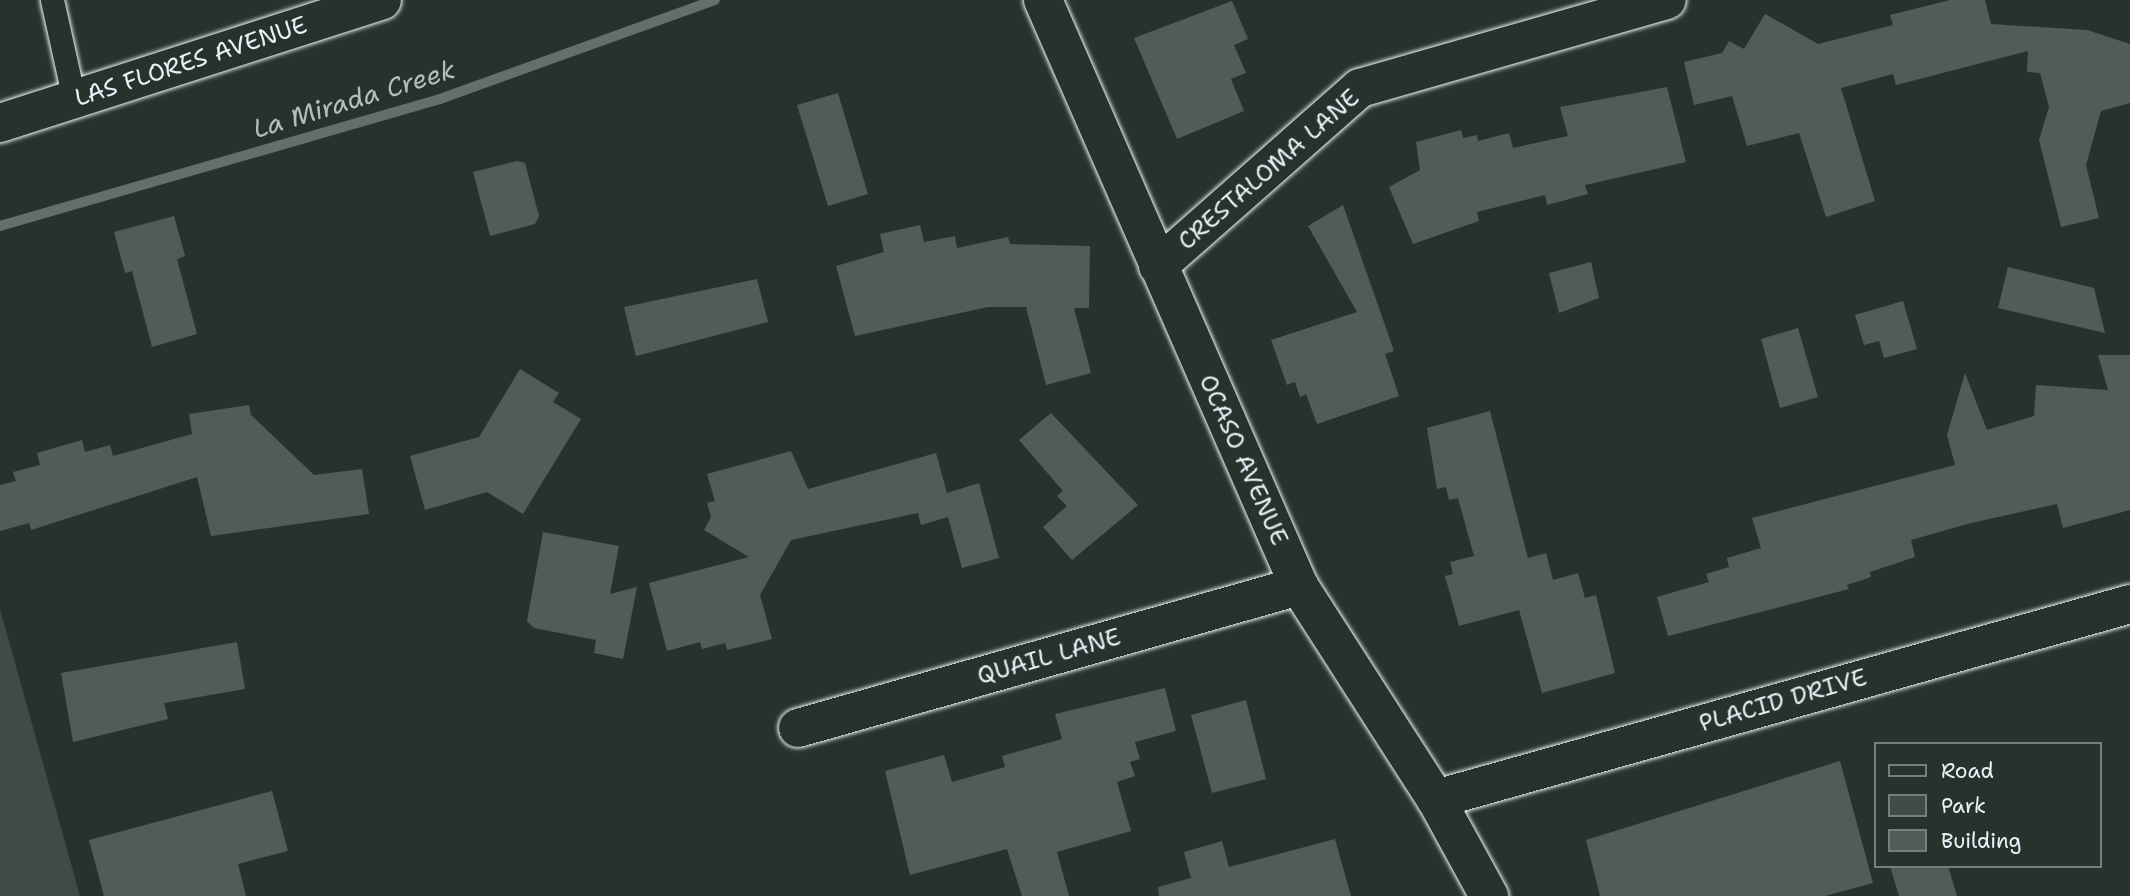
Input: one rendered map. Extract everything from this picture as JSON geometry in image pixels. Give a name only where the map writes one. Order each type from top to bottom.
[{"type":"street","name":"LAS FLORES AVENUE","points":[[0,123],[382,0]]},
{"type":"street","name":"OCASO AVENUE","points":[[1043,0],[1299,586],[1436,799],[1489,896]]},
{"type":"street","name":"CRESTALOMA LANE","points":[[1158,266],[1360,88],[1667,0]]},
{"type":"street","name":"QUAIL LANE","points":[[798,728],[1299,586]]},
{"type":"street","name":"PLACID DRIVE","points":[[1436,799],[2130,604]]},
{"type":"lane","points":[[52,0],[74,99]]},
{"type":"green space","points":[[0,609],[80,896],[0,896]]},
{"type":"building","points":[[1950,0],[1985,0],[1991,24],[2087,30],[2130,44],[2130,103],[2101,111],[2086,165],[2099,218],[2061,227],[2039,140],[2049,107],[2040,73],[2027,72],[2028,51],[1896,85],[1893,74],[1841,88],[1875,201],[1826,217],[1799,133],[1747,146],[1732,96],[1694,105],[1684,62],[1722,53],[1729,41],[1744,49],[1765,14],[1818,44],[1893,25],[1890,15]]},
{"type":"building","points":[[1232,1],[1248,39],[1234,45],[1246,73],[1231,79],[1244,111],[1177,139],[1134,38]]},
{"type":"building","points":[[1667,87],[1686,162],[1585,185],[1588,194],[1547,205],[1545,195],[1477,212],[1479,221],[1413,244],[1389,187],[1420,170],[1416,142],[1461,130],[1463,138],[1477,135],[1478,141],[1509,133],[1513,148],[1568,136],[1560,107]]},
{"type":"building","points":[[838,93],[868,194],[828,206],[797,105]]},
{"type":"building","points":[[517,161],[525,163],[539,216],[535,224],[490,236],[473,172]]},
{"type":"building","points":[[1343,205],[1394,351],[1385,354],[1399,396],[1317,424],[1306,394],[1300,397],[1295,382],[1287,385],[1271,340],[1357,312],[1308,226]]},
{"type":"building","points":[[174,216],[185,256],[177,259],[197,334],[152,347],[132,271],[125,273],[114,232]]},
{"type":"building","points":[[920,225],[924,242],[955,236],[957,248],[1008,237],[1010,244],[1090,246],[1089,308],[1074,308],[1091,373],[1046,385],[1026,307],[988,307],[855,336],[836,266],[884,252],[880,234]]},
{"type":"building","points":[[1591,262],[1599,298],[1559,313],[1549,273]]},
{"type":"building","points":[[2008,267],[2094,288],[2105,333],[1998,308]]},
{"type":"building","points":[[757,279],[768,322],[636,356],[624,307]]},
{"type":"building","points":[[1903,301],[1917,349],[1884,358],[1879,341],[1864,345],[1855,315]]},
{"type":"building","points":[[1798,328],[1818,397],[1780,408],[1761,339]]},
{"type":"building","points":[[2098,355],[2130,355],[2130,510],[2063,528],[2057,504],[1971,523],[1911,540],[1915,557],[1870,572],[1871,577],[1847,585],[1849,589],[1668,636],[1657,597],[1709,582],[1706,574],[1729,567],[1727,558],[1761,548],[1752,518],[1955,465],[1947,435],[1965,373],[1987,430],[2034,416],[2036,385],[2108,390]]},
{"type":"building","points":[[520,369],[559,393],[553,402],[581,419],[523,514],[487,492],[425,510],[410,456],[479,437]]},
{"type":"building","points":[[249,405],[251,415],[314,475],[362,469],[369,514],[211,536],[197,477],[31,530],[29,523],[0,531],[0,485],[16,481],[13,472],[40,465],[37,453],[82,440],[85,452],[110,445],[113,456],[192,434],[189,414]]},
{"type":"building","points":[[1490,411],[1528,558],[1546,553],[1553,580],[1578,573],[1585,598],[1596,595],[1615,673],[1542,693],[1519,610],[1459,626],[1445,576],[1453,574],[1450,562],[1474,556],[1458,498],[1449,500],[1446,487],[1437,489],[1427,428]]},
{"type":"building","points":[[1051,413],[1138,505],[1072,560],[1043,527],[1067,506],[1057,496],[1063,491],[1019,440]]},
{"type":"building","points":[[791,451],[808,489],[936,453],[947,493],[979,483],[999,558],[962,568],[948,517],[921,525],[918,513],[791,540],[760,595],[772,639],[727,650],[725,643],[702,649],[700,642],[667,651],[649,583],[749,557],[704,530],[711,517],[707,503],[715,501],[707,474]]},
{"type":"building","points":[[543,532],[619,546],[610,594],[637,587],[623,659],[594,653],[596,640],[534,628],[527,621]]},
{"type":"building","points":[[237,642],[245,689],[164,703],[168,719],[73,742],[61,673]]},
{"type":"building","points":[[1165,688],[1176,731],[1135,742],[1140,759],[1130,762],[1135,776],[1117,782],[1131,831],[1057,852],[1069,896],[1022,896],[1007,849],[910,875],[885,771],[944,755],[952,782],[1005,767],[1002,756],[1062,739],[1055,714]]},
{"type":"building","points":[[1246,700],[1266,779],[1212,793],[1191,715]]},
{"type":"building","points":[[1840,761],[1873,883],[1825,896],[1600,896],[1586,840]]},
{"type":"building","points":[[272,791],[288,851],[238,864],[246,896],[104,896],[89,840]]},
{"type":"building","points":[[1335,839],[1351,896],[1159,896],[1158,887],[1191,878],[1184,852],[1222,841],[1229,867]]},
{"type":"building","points":[[1891,868],[1949,868],[1957,896],[1899,896]]},
{"type":"waterway","name":"La Mirada Creek","points":[[0,226],[440,99],[715,0]]}]
